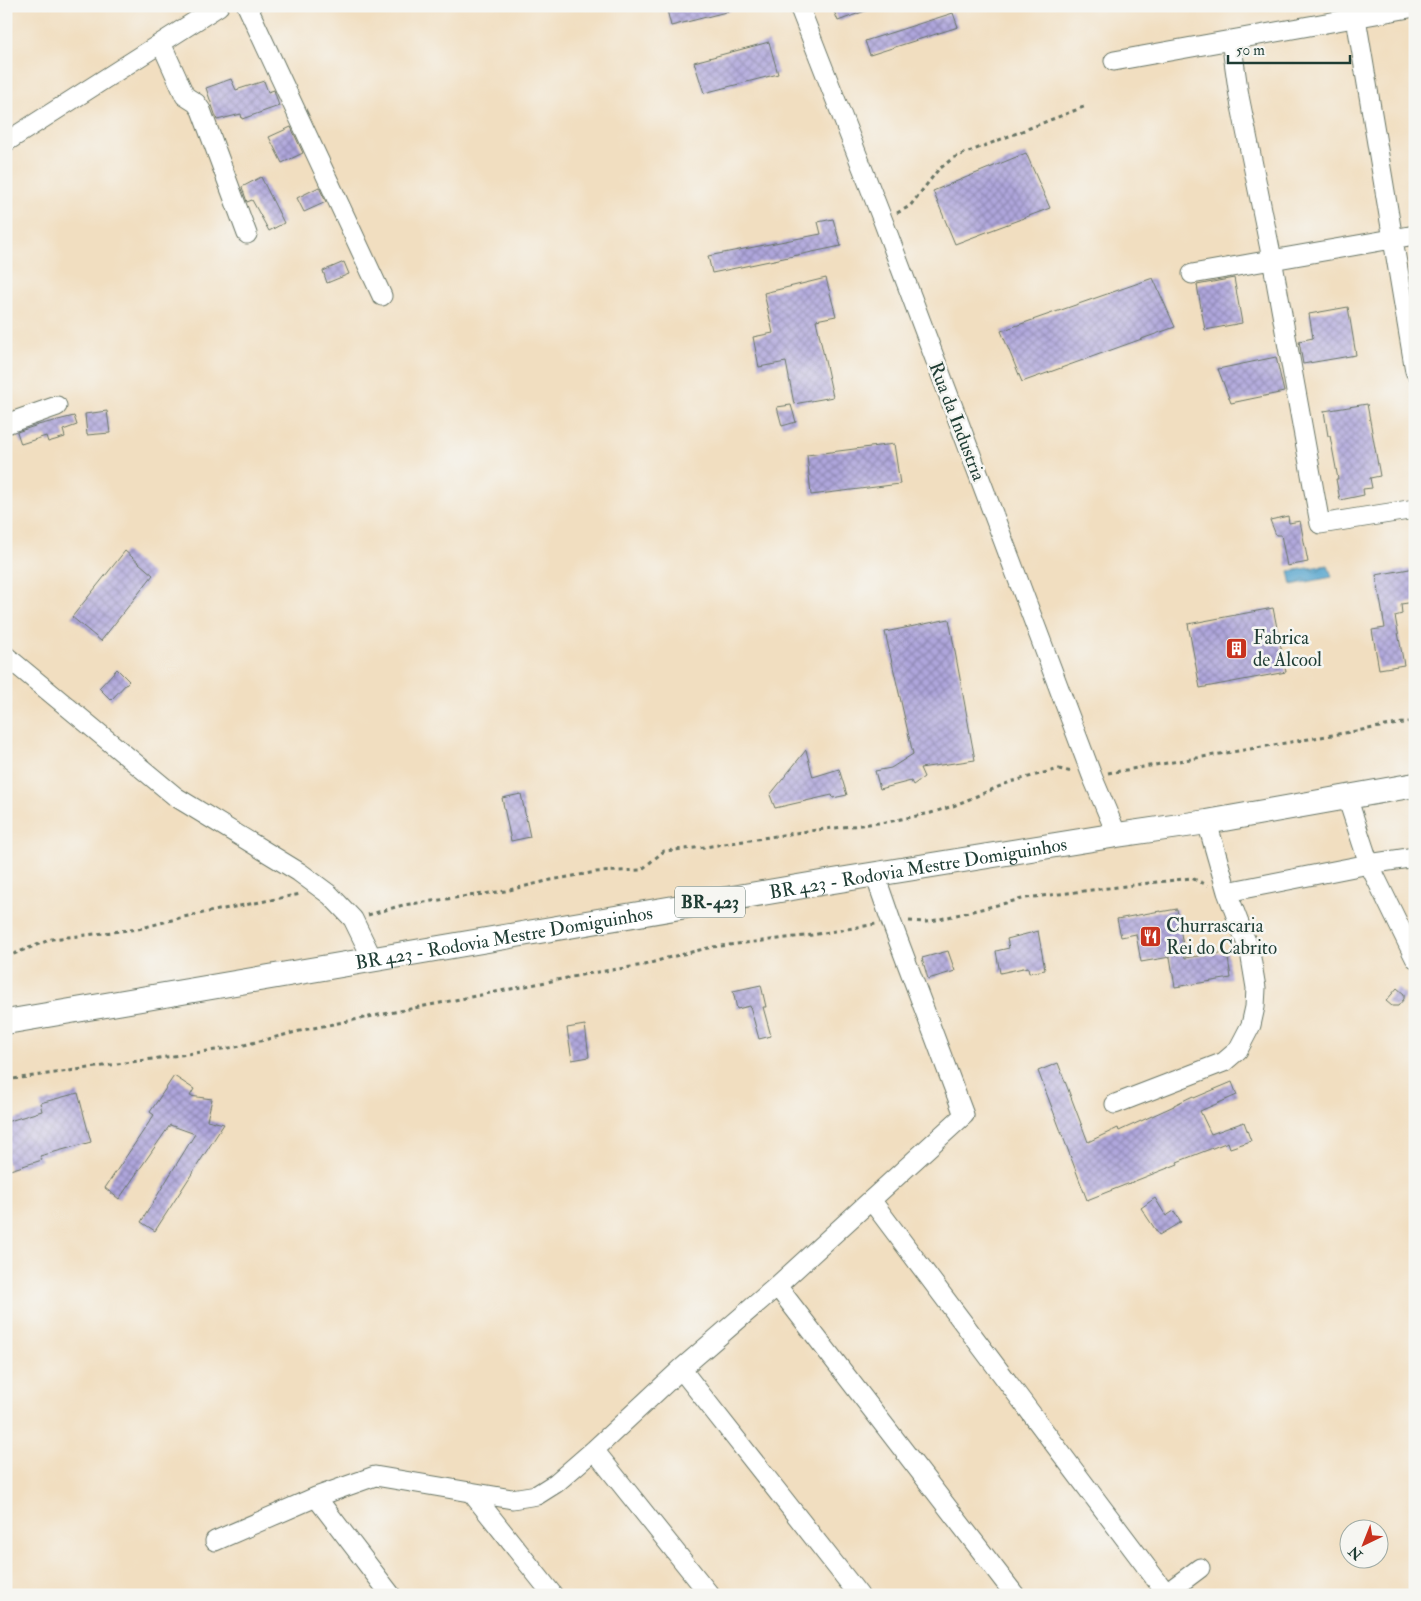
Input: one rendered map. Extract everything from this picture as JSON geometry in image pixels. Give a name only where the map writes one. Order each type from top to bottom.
[{"type":"main road","name":"BR 423 - Rodovia Mestre Domiguinhos","points":[[6,1022],[875,874],[1207,822],[1415,785]]},
{"type":"street","points":[[6,142],[219,6]]},
{"type":"street","points":[[247,6],[382,296]]},
{"type":"street","name":"Rua da Industria","points":[[799,6],[883,220],[1092,776],[1117,835]]},
{"type":"street","points":[[1114,61],[1415,8]]},
{"type":"street","points":[[1356,18],[1415,371]]},
{"type":"street","points":[[1230,40],[1320,524],[1415,509]]},
{"type":"street","points":[[161,43],[185,96],[196,103],[201,110],[247,234]]},
{"type":"street","points":[[1192,274],[1415,235]]},
{"type":"street","points":[[6,424],[58,406]]},
{"type":"street","points":[[6,656],[176,797],[299,872],[330,895],[353,919],[373,960]]},
{"type":"street","points":[[1347,797],[1369,864],[1415,958]]},
{"type":"street","points":[[1115,1104],[1224,1062],[1244,1042],[1251,1025],[1255,1007],[1256,988],[1250,952],[1227,892],[1207,822]]},
{"type":"street","points":[[1227,892],[1369,864],[1415,857]]},
{"type":"street","points":[[215,1541],[316,1497],[375,1476],[512,1499],[537,1495],[556,1483],[594,1450],[964,1115],[875,874]]},
{"type":"street","points":[[871,1200],[1165,1594],[1200,1568]]},
{"type":"street","points":[[777,1286],[1015,1595]]},
{"type":"street","points":[[682,1369],[859,1595]]},
{"type":"street","points":[[594,1450],[710,1595]]},
{"type":"street","points":[[471,1492],[552,1595]]},
{"type":"street","points":[[316,1497],[391,1595]]},
{"type":"path","points":[[883,220],[910,206],[938,170],[952,158],[1086,106]]},
{"type":"path","points":[[353,919],[403,905],[505,891],[560,878],[596,872],[641,870],[664,851],[887,822],[931,813],[953,806],[1010,782],[1059,769],[1092,776],[1415,721]]},
{"type":"path","points":[[6,1080],[236,1047],[317,1028],[582,974],[644,965],[712,947],[812,936],[891,921],[926,922],[1026,898],[1191,878],[1227,892]]},
{"type":"path","points":[[6,956],[52,939],[138,929],[183,917],[303,893],[330,895]]},
{"type":"water","points":[[1328,565],[1332,577],[1292,585],[1289,571]]},
{"type":"building","points":[[666,6],[729,6],[730,11],[671,26]]},
{"type":"building","points":[[832,6],[873,6],[873,8],[838,21]]},
{"type":"building","points":[[953,13],[958,27],[870,55],[865,41]]},
{"type":"building","points":[[769,42],[778,74],[704,93],[694,62]]},
{"type":"building","points":[[231,79],[236,90],[264,81],[268,92],[274,90],[279,106],[242,119],[241,114],[217,120],[206,88]]},
{"type":"building","points":[[291,127],[303,153],[282,163],[269,137]]},
{"type":"building","points":[[1026,153],[1050,208],[955,244],[933,191]]},
{"type":"building","points":[[261,177],[284,223],[269,231],[252,200],[247,202],[242,187]]},
{"type":"building","points":[[319,187],[326,202],[304,212],[297,198]]},
{"type":"building","points":[[833,219],[841,246],[712,273],[708,256],[821,234],[818,222]]},
{"type":"building","points":[[344,262],[349,274],[327,283],[323,271]]},
{"type":"building","points":[[826,278],[836,316],[816,320],[833,397],[794,404],[786,362],[759,367],[753,337],[773,333],[764,293]]},
{"type":"building","points":[[1153,278],[1175,327],[1022,382],[1001,331]]},
{"type":"building","points":[[1234,278],[1242,323],[1205,330],[1197,285]]},
{"type":"building","points":[[1348,307],[1356,355],[1303,364],[1299,341],[1313,338],[1309,314]]},
{"type":"building","points":[[1276,357],[1284,392],[1231,403],[1218,369]]},
{"type":"building","points":[[1367,404],[1380,476],[1370,478],[1372,488],[1363,489],[1364,495],[1340,500],[1336,479],[1338,479],[1324,411]]},
{"type":"building","points":[[791,405],[796,422],[782,426],[777,407]]},
{"type":"building","points":[[107,411],[110,433],[87,435],[85,414]]},
{"type":"building","points":[[74,416],[77,425],[63,430],[65,437],[48,442],[46,436],[21,444],[17,432]]},
{"type":"building","points":[[894,444],[900,484],[811,495],[807,455]]},
{"type":"building","points":[[1288,516],[1289,523],[1300,521],[1308,562],[1287,566],[1281,535],[1276,535],[1270,520]]},
{"type":"building","points":[[125,551],[153,575],[101,641],[72,617]]},
{"type":"building","points":[[1415,568],[1415,602],[1401,604],[1402,614],[1395,616],[1404,665],[1379,669],[1372,630],[1385,628],[1376,575]]},
{"type":"building","name":"Fabrica de Alcool","points":[[1273,608],[1286,672],[1200,688],[1188,624]]},
{"type":"building","points":[[949,619],[975,760],[920,768],[924,777],[913,785],[911,781],[880,789],[875,771],[891,768],[913,754],[885,632]]},
{"type":"building","points":[[117,669],[129,681],[111,700],[99,688]]},
{"type":"building","points":[[806,750],[813,777],[839,769],[847,795],[833,798],[832,795],[775,808],[770,795]]},
{"type":"building","points":[[521,794],[530,837],[511,841],[502,798]]},
{"type":"building","points":[[1177,909],[1185,958],[1227,952],[1231,978],[1175,987],[1170,957],[1141,962],[1136,934],[1121,937],[1117,919]]},
{"type":"building","points":[[1038,931],[1045,970],[1029,973],[1028,967],[1000,973],[996,951],[1009,948],[1007,939]]},
{"type":"building","points":[[948,951],[955,971],[928,979],[922,958]]},
{"type":"building","points":[[761,985],[766,1007],[763,1007],[771,1036],[759,1039],[750,1006],[737,1009],[733,991]]},
{"type":"building","points":[[1397,988],[1404,994],[1404,999],[1398,1006],[1392,1006],[1386,1001]]},
{"type":"building","points":[[585,1025],[589,1057],[572,1060],[567,1028]]},
{"type":"building","points":[[1058,1063],[1088,1142],[1118,1128],[1119,1131],[1193,1096],[1194,1098],[1232,1082],[1237,1095],[1200,1111],[1211,1134],[1244,1122],[1251,1141],[1230,1148],[1228,1142],[1087,1200],[1038,1071]]},
{"type":"building","points":[[174,1076],[194,1089],[190,1096],[212,1099],[207,1120],[224,1124],[155,1231],[141,1222],[195,1134],[170,1125],[119,1199],[105,1188],[154,1115],[150,1112]]},
{"type":"building","points":[[78,1093],[91,1142],[40,1156],[42,1160],[10,1170],[6,1159],[6,1122],[42,1111],[40,1103]]},
{"type":"building","points":[[1155,1198],[1166,1216],[1174,1211],[1181,1222],[1159,1235],[1141,1208]]},
{"type":"place","name":"Fabrica de Alcool","points":[[1237,648]]},
{"type":"place","name":"Churrascaria Rei do Cabrito","points":[[1150,936]]}]
